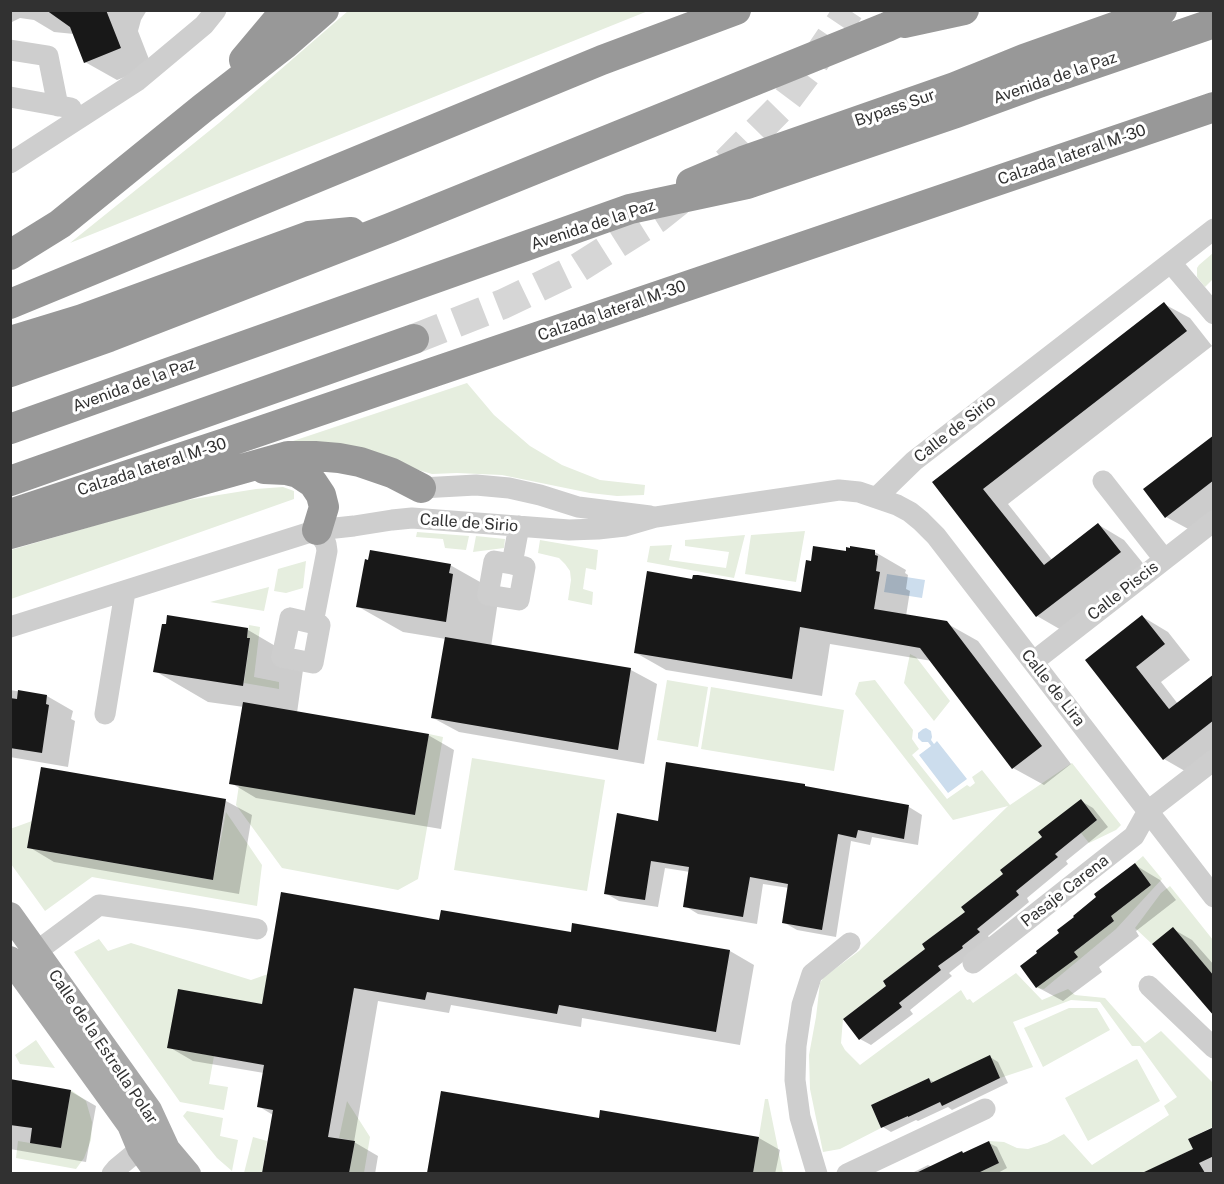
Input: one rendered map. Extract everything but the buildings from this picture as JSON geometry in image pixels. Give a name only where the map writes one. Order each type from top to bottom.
[{"type":"highway","points":[[203,108],[286,10]]},
{"type":"highway","points":[[10,255],[60,224],[284,45],[324,10]]},
{"type":"highway","points":[[10,304],[602,60],[736,10]]},
{"type":"highway","points":[[10,372],[109,338],[390,228],[924,10]]},
{"type":"highway","points":[[887,27],[964,10]]},
{"type":"highway","name":"Bypass Sur","points":[[630,209],[743,161],[956,87],[1024,59],[1162,10]]},
{"type":"highway","name":"Avenida de la Paz","points":[[10,429],[630,209],[747,184],[1214,23]]},
{"type":"highway","name":"Calzada lateral M-30","points":[[10,514],[248,436],[1214,107]]},
{"type":"highway","points":[[10,341],[82,320],[309,236],[390,228]]},
{"type":"highway","points":[[10,481],[414,339]]},
{"type":"highway","points":[[10,534],[288,456],[339,458],[360,462],[392,473],[421,488]]},
{"type":"highway","points":[[243,468],[286,470],[298,473],[313,483],[321,495],[324,507],[317,530]]},
{"type":"main road","name":"Calle de la Estrella Polar","points":[[10,915],[149,1110],[167,1149],[188,1173]]},
{"type":"main road","name":"Calle de la Estrella Polar","points":[[10,959],[130,1125],[140,1149],[158,1173]]},
{"type":"street","points":[[10,163],[136,81],[204,25],[216,10]]},
{"type":"street","points":[[10,50],[48,56],[58,106]]},
{"type":"street","points":[[10,97],[90,112]]},
{"type":"street","name":"Calle de Sirio","points":[[10,627],[317,530],[412,518],[569,530],[598,529],[839,490],[877,497],[914,461],[1214,229]]},
{"type":"street","points":[[1171,263],[1214,314]]},
{"type":"street","points":[[1103,481],[1164,559]]},
{"type":"street","name":"Calle de Sirio","points":[[421,488],[476,485],[509,488],[578,507],[656,518]]},
{"type":"street","name":"Calle de Lira","points":[[877,497],[910,512],[928,529],[1214,897]]},
{"type":"street","points":[[512,564],[519,526]]},
{"type":"street","name":"Calle Piscis","points":[[1033,662],[1164,559],[1212,526]]},
{"type":"street","points":[[313,623],[327,551],[326,544],[317,530]]},
{"type":"street","points":[[105,714],[125,592]]},
{"type":"street","points":[[1148,811],[1214,760]]},
{"type":"street","name":"Pasaje Carena","points":[[973,963],[1134,836],[1148,811]]},
{"type":"street","points":[[37,951],[99,905],[256,929]]},
{"type":"street","points":[[817,1173],[800,1117],[795,1080],[796,1046],[802,1005],[812,974],[850,943]]},
{"type":"street","points":[[1149,986],[1214,1048]]},
{"type":"street","points":[[847,1173],[985,1109]]},
{"type":"street","points":[[112,1173],[140,1149],[167,1149]]},
{"type":"green space","points":[[348,11],[648,11],[70,243],[219,123]]},
{"type":"green space","points":[[1213,253],[1213,279],[1205,287],[1197,277],[1197,268]]},
{"type":"green space","points":[[467,383],[494,415],[530,446],[562,465],[600,480],[645,485],[644,495],[617,496],[590,493],[502,475],[432,474],[408,467],[287,443]]},
{"type":"green space","points":[[283,487],[294,491],[294,499],[11,599],[11,550],[175,502]]},
{"type":"green space","points":[[805,531],[796,582],[745,574],[751,535]]},
{"type":"green space","points":[[417,532],[469,536],[466,550],[445,548],[443,539],[416,537]]},
{"type":"green space","points":[[745,535],[734,578],[647,562],[650,546],[672,545],[669,560],[726,568],[729,552],[685,546],[685,540]]},
{"type":"green space","points":[[476,536],[505,539],[504,548],[473,552]]},
{"type":"green space","points":[[540,540],[598,550],[596,570],[586,568],[583,589],[593,592],[592,605],[568,600],[570,571],[559,558],[538,553]]},
{"type":"green space","points":[[306,561],[303,588],[286,593],[274,591],[278,569]]},
{"type":"green space","points":[[269,587],[264,611],[210,602]]},
{"type":"green space","points":[[249,625],[260,627],[254,677],[279,682],[279,689],[244,683],[250,639],[247,638]]},
{"type":"green space","points":[[910,654],[916,657],[950,701],[934,721],[904,683]]},
{"type":"green space","points":[[667,680],[708,687],[698,747],[657,740]]},
{"type":"green space","points":[[875,680],[913,730],[912,739],[919,749],[912,755],[947,799],[967,785],[970,787],[975,783],[972,777],[982,770],[1010,805],[1072,763],[1121,825],[1116,830],[1089,843],[1081,833],[1097,820],[1081,799],[1039,833],[1042,837],[1000,870],[1003,874],[961,907],[965,912],[922,944],[925,949],[883,981],[886,986],[843,1019],[841,1043],[845,1050],[860,1065],[961,990],[967,1000],[970,999],[973,1003],[1016,973],[1042,1000],[1068,989],[1075,995],[1105,998],[1145,1043],[1161,1031],[1213,1083],[1213,1127],[1188,1139],[1193,1149],[1145,1173],[978,1173],[999,1163],[989,1141],[1004,1142],[1017,1148],[1028,1149],[1064,1134],[1092,1165],[1169,1115],[1164,1106],[1177,1097],[1140,1046],[1132,1046],[1100,1002],[1071,1000],[1013,1022],[1033,1067],[1000,1078],[990,1056],[932,1083],[929,1078],[871,1105],[881,1128],[840,1149],[823,1152],[810,1089],[809,1055],[820,983],[824,977],[859,951],[1008,806],[953,820],[855,694],[859,682]]},
{"type":"green space","points":[[711,687],[844,710],[834,771],[701,749]]},
{"type":"green space","points":[[429,734],[443,737],[418,879],[398,890],[282,868],[236,805],[239,785],[415,815]]},
{"type":"green space","points":[[472,758],[605,780],[587,891],[454,870]]},
{"type":"green space","points":[[226,812],[262,865],[257,906],[92,877],[45,911],[11,864],[10,829],[32,821],[27,848],[213,880]]},
{"type":"green space","points":[[1143,856],[1162,879],[1116,929],[1044,989],[1036,988],[1077,957],[1074,952],[1114,921],[1111,916],[1151,885],[1135,863]]},
{"type":"green space","points":[[1170,886],[1213,940],[1213,975],[1173,928],[1152,944],[1135,928],[1161,893]]},
{"type":"green space","points":[[99,939],[108,951],[131,943],[251,980],[268,974],[262,1004],[178,990],[168,1048],[214,1056],[209,1084],[228,1087],[224,1110],[180,1102],[74,952]]},
{"type":"green space","points":[[1069,1008],[1097,1008],[1110,1030],[1043,1067],[1024,1028]]},
{"type":"green space","points":[[36,1040],[55,1068],[20,1064],[15,1055]]},
{"type":"green space","points":[[1137,1059],[1160,1101],[1088,1141],[1065,1098]]},
{"type":"green space","points":[[71,1090],[86,1101],[92,1122],[91,1140],[84,1158],[76,1169],[16,1158],[18,1141],[61,1148]]},
{"type":"green space","points":[[765,1099],[768,1099],[783,1173],[753,1173]]},
{"type":"green space","points":[[347,1101],[370,1137],[364,1173],[349,1173],[355,1141],[339,1138]]},
{"type":"green space","points":[[187,1111],[223,1118],[220,1136],[238,1140],[232,1171],[217,1158],[183,1116]]},
{"type":"green space","points":[[253,1137],[267,1141],[262,1173],[244,1173]]},
{"type":"water","points":[[887,574],[925,580],[922,598],[884,592]]},
{"type":"water","points":[[926,728],[931,731],[931,740],[934,744],[937,741],[967,779],[948,793],[919,755],[931,746],[928,742],[922,742],[918,738],[918,733]]},
{"type":"tunnel","points":[[414,339],[503,304],[578,268],[657,218],[727,162],[782,106],[849,10]]}]
